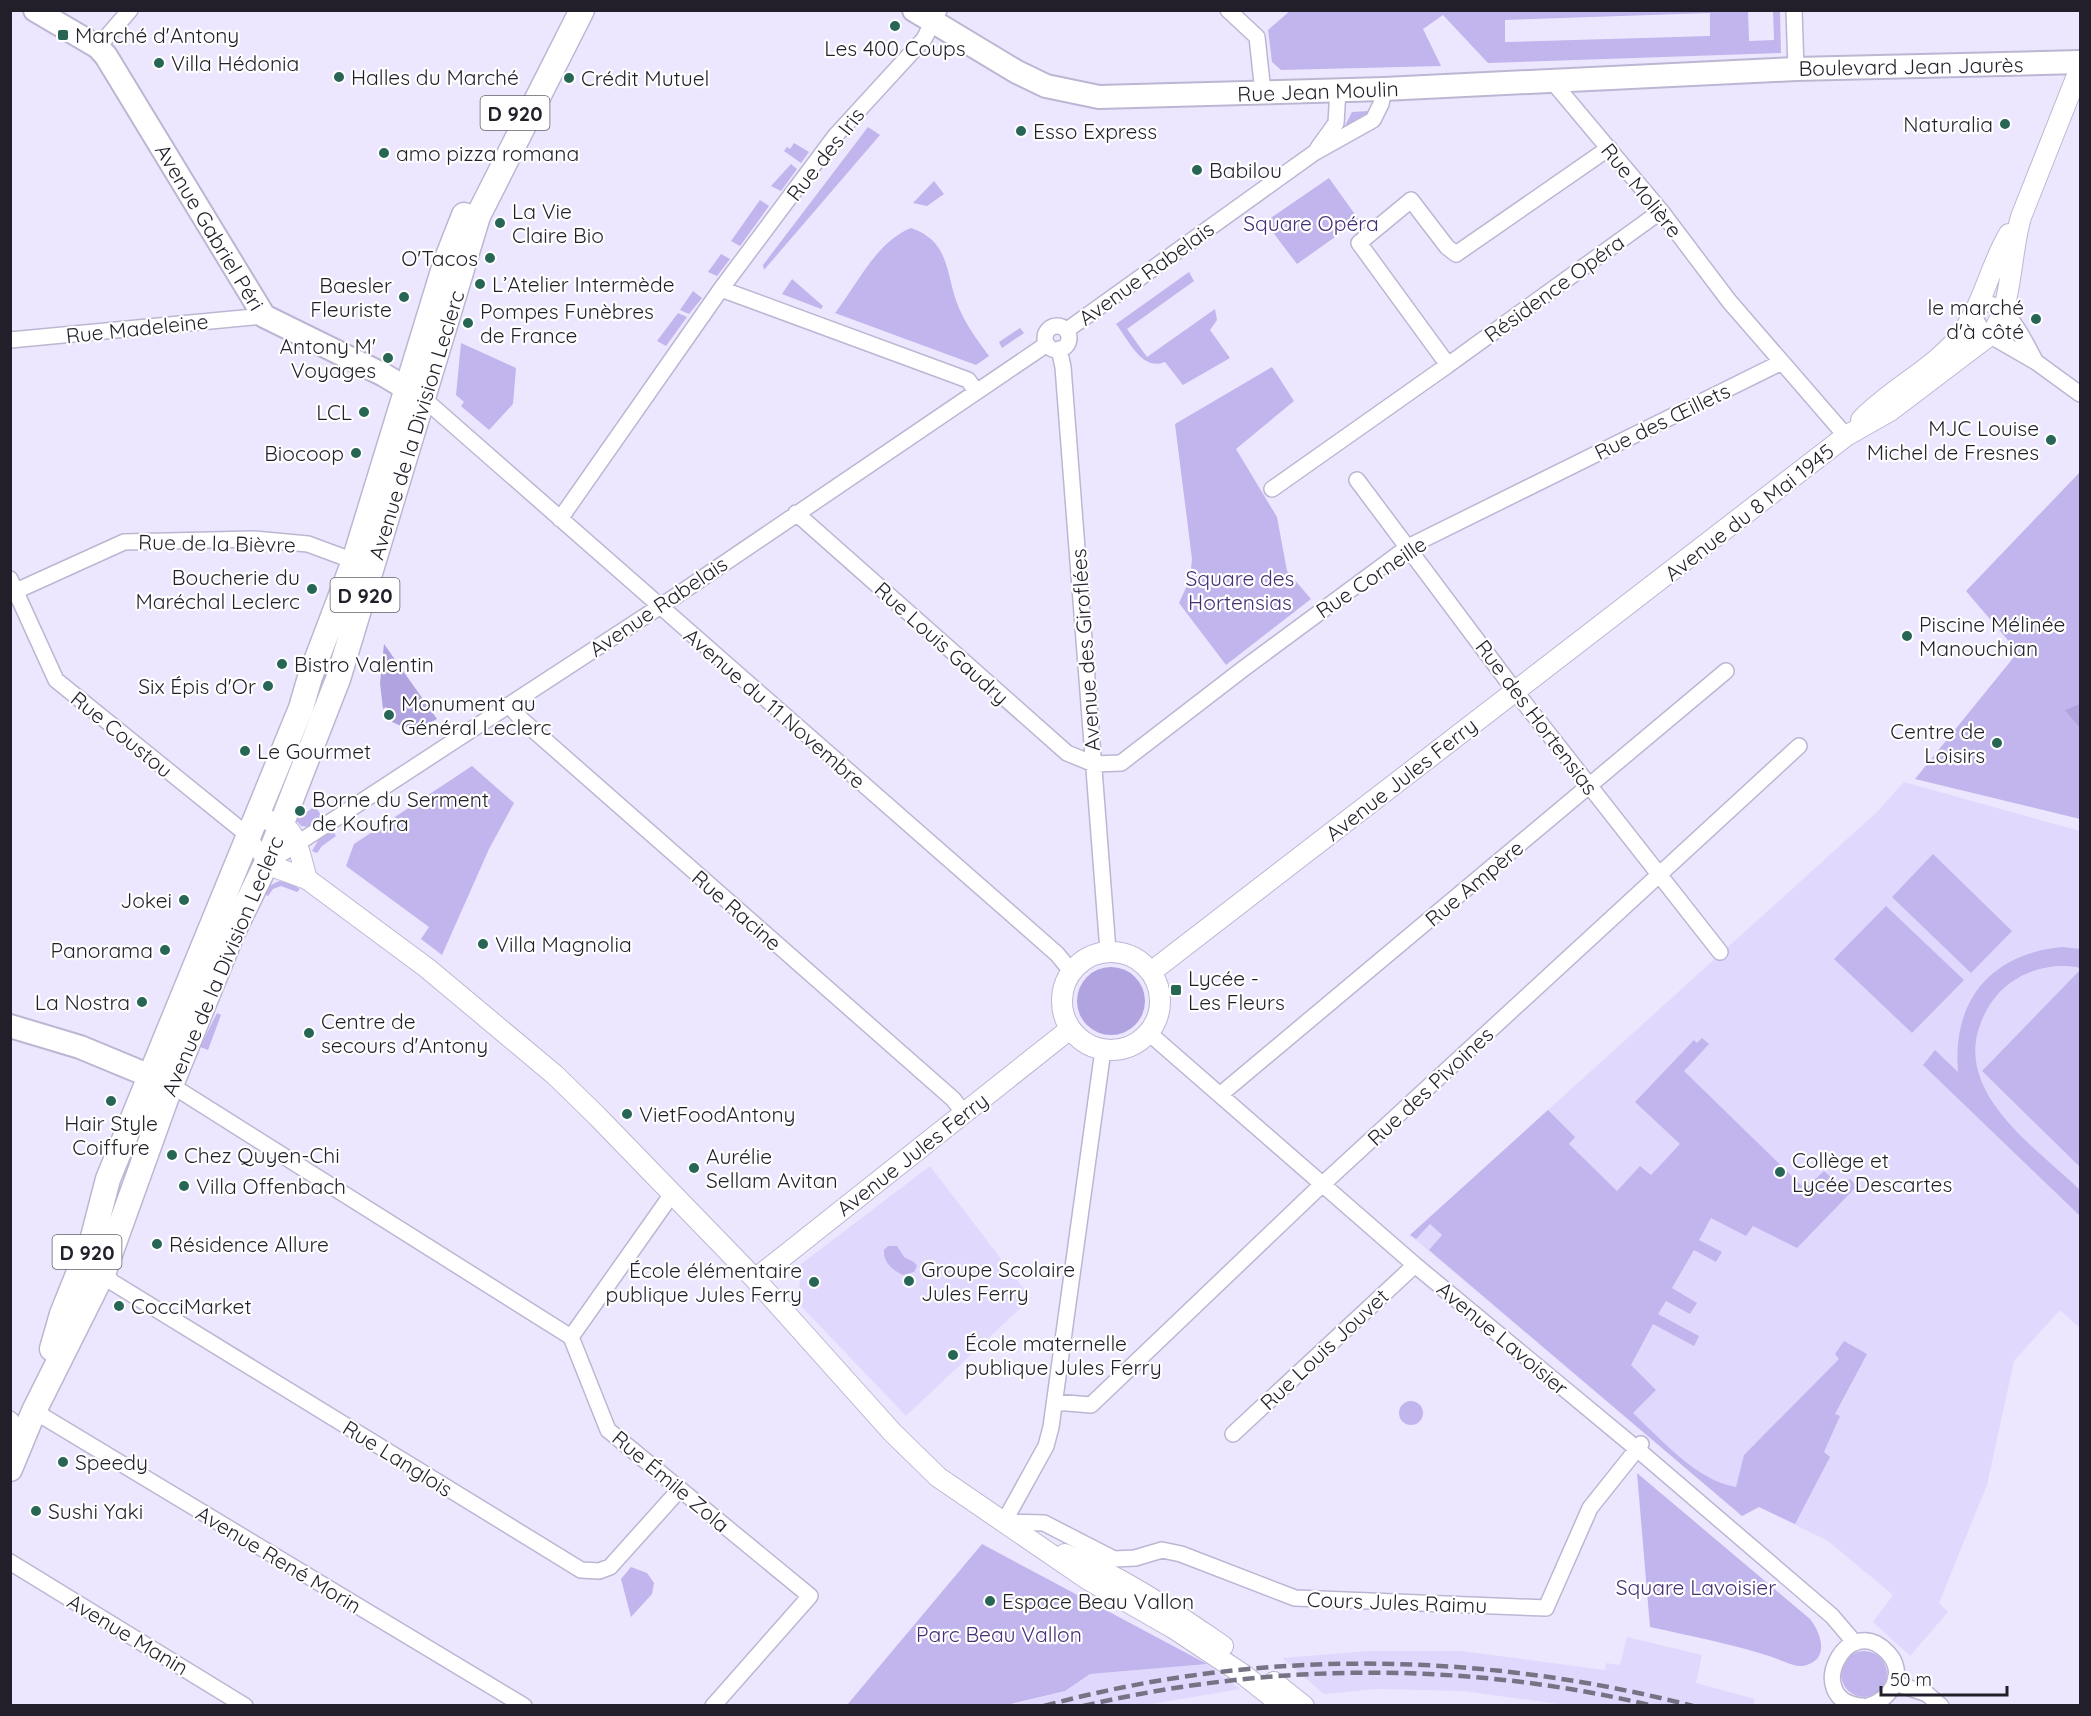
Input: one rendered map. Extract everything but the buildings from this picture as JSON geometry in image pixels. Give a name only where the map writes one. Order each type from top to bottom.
[{"type":"main road","name":"Avenue Gabriel Péri","points":[[35,10],[98,47],[106,56],[264,316],[415,393]]},
{"type":"main road","name":"Avenue de la Division Leclerc","points":[[415,393],[446,261],[464,216],[565,10]]},
{"type":"main road","name":"Avenue de la Division Leclerc","points":[[34,1411],[62,1314],[93,1238],[108,1179],[161,1081],[266,864],[338,679],[364,564],[415,393],[478,216],[582,10]]},
{"type":"main road","name":"Rue Jean Moulin","points":[[914,10],[936,17],[1017,72],[1046,86],[1099,97],[1384,89],[1742,72]]},
{"type":"main road","name":"Boulevard Jean Jaurès","points":[[1742,72],[2080,62]]},
{"type":"main road","name":"Avenue de la Division Leclerc","points":[[10,1469],[18,1426],[34,1411],[104,1270],[161,1081],[252,830],[301,708],[310,677],[364,564]]},
{"type":"main road","points":[[10,1026],[80,1047],[161,1081]]},
{"type":"street","points":[[98,47],[130,10]]},
{"type":"street","points":[[1228,10],[1257,37],[1263,92]]},
{"type":"street","points":[[1794,10],[1796,69]]},
{"type":"street","name":"Rue des Iris","points":[[560,519],[721,289],[836,135],[924,39],[936,17]]},
{"type":"street","name":"Avenue du 8 Mai 1945","points":[[1846,436],[1890,411],[1989,336],[1999,324],[2004,311],[2014,240],[2020,217],[2080,68]]},
{"type":"street","name":"Rue Molière","points":[[1552,81],[1661,211],[1729,301],[1846,436]]},
{"type":"street","name":"Avenue Rabelais","points":[[266,864],[510,706],[976,391],[1053,347],[1068,342],[1066,330],[1314,153],[1373,120],[1384,89]]},
{"type":"street","name":"Avenue Rabelais","points":[[1314,153],[1336,123],[1338,90]]},
{"type":"street","points":[[1448,365],[1359,243],[1411,200],[1447,247],[1456,254],[1609,148]]},
{"type":"street","name":"Résidence Opéra","points":[[1272,489],[1661,211]]},
{"type":"street","name":"Avenue du 8 Mai 1945","points":[[1652,588],[1846,436],[1882,399],[1948,350],[1964,330],[1976,308],[2000,252],[2020,217]]},
{"type":"street","points":[[721,289],[968,380],[976,391]]},
{"type":"street","points":[[2036,362],[2004,311],[1995,304],[1976,308],[1982,331],[2036,362],[2080,393]]},
{"type":"street","name":"Rue Madeleine","points":[[10,340],[264,316]]},
{"type":"street","name":"Avenue des Giroflées","points":[[1053,347],[1064,367],[1107,951]]},
{"type":"street","name":"Rue des Œillets","points":[[1541,480],[1782,362]]},
{"type":"street","name":"Avenue du 11 Novembre","points":[[415,393],[1057,954],[1071,971]]},
{"type":"street","name":"Rue des Hortensias","points":[[1357,480],[1515,691],[1720,952]]},
{"type":"street","name":"Rue Corneille","points":[[1094,764],[1121,764],[1243,669],[1408,547],[1541,480]]},
{"type":"street","name":"Rue Louis Gaudry","points":[[796,513],[1067,753],[1094,764]]},
{"type":"street","name":"Rue de la Bièvre","points":[[13,585],[124,542],[254,539],[308,544],[364,564]]},
{"type":"street","name":"Rue Coustou","points":[[13,585],[56,680],[252,830],[266,864]]},
{"type":"street","name":"Avenue Jules Ferry","points":[[1151,972],[1652,588]]},
{"type":"street","name":"Rue Ampère","points":[[1221,1094],[1726,671]]},
{"type":"street","name":"Rue Racine","points":[[510,706],[522,720],[953,1100],[964,1113]]},
{"type":"street","name":"Rue des Pivoines","points":[[1055,1402],[1090,1405],[1322,1185],[1799,746]]},
{"type":"street","points":[[252,830],[273,821],[288,828],[297,844],[307,879]]},
{"type":"street","points":[[266,864],[307,879],[427,968],[555,1075],[754,1279],[921,1462],[966,1497],[1042,1546],[1087,1579],[1244,1675],[1283,1706]]},
{"type":"street","points":[[1107,951],[1132,957],[1151,972],[1159,987],[1161,1004],[1157,1021],[1150,1034],[1134,1045],[1119,1050],[1103,1050],[1079,1040],[1063,1016],[1061,1000],[1064,985],[1071,971],[1087,958],[1107,951]]},
{"type":"street","name":"Avenue Jules Ferry","points":[[754,1279],[1070,1029]]},
{"type":"street","name":"Avenue Lavoisier","points":[[1150,1034],[1415,1265],[1639,1446],[1832,1616],[1855,1643]]},
{"type":"street","points":[[1004,1522],[1046,1446],[1055,1402],[1103,1050]]},
{"type":"street","points":[[161,1081],[571,1337],[672,1194]]},
{"type":"street","name":"Rue Louis Jouvet","points":[[1233,1434],[1415,1265]]},
{"type":"street","name":"Rue Langlois","points":[[104,1270],[112,1282],[581,1570],[599,1571],[610,1567],[680,1489]]},
{"type":"street","name":"Rue Émile Zola","points":[[571,1337],[608,1430],[810,1596],[713,1706]]},
{"type":"street","name":"Avenue René Morin","points":[[34,1411],[524,1706]]},
{"type":"street","name":"Cours Jules Raimu","points":[[1004,1522],[1044,1523],[1114,1559],[1135,1558],[1162,1550],[1181,1554],[1296,1599],[1546,1608],[1590,1508],[1639,1446]]},
{"type":"street","points":[[1042,1546],[1093,1565],[1179,1616],[1258,1669],[1304,1706]]},
{"type":"street","name":"Avenue Manin","points":[[10,1562],[245,1706]]},
{"type":"street","points":[[1862,1706],[1842,1697],[1833,1681],[1832,1672],[1838,1655],[1855,1643],[1870,1642],[1889,1653],[1894,1662],[1895,1683],[1884,1699],[1868,1706]]},
{"type":"street","points":[[1895,1683],[1926,1694],[1941,1706]]},
{"type":"shaded area","points":[[384,644],[437,719],[415,727],[405,727],[392,722],[394,718],[386,707],[383,709],[380,683]]},
{"type":"shaded area","points":[[2080,704],[2080,728],[2065,710]]},
{"type":"shaded area","name":"Collège et Lycée Descartes","points":[[1904,782],[2080,831],[2080,1328],[2060,1310],[2014,1361],[1987,1485],[1939,1603],[1948,1612],[1910,1656],[1873,1622],[1893,1595],[1828,1541],[1759,1507],[1742,1516],[1410,1235],[1877,812]]},
{"type":"shaded area","points":[[1111,967],[1124,970],[1135,977],[1142,988],[1145,1001],[1142,1014],[1135,1025],[1124,1032],[1111,1035],[1098,1032],[1087,1025],[1080,1014],[1077,1001],[1080,988],[1087,977],[1098,970]]},
{"type":"shaded area","name":"Groupe Scolaire Jules Ferry","points":[[930,1166],[1031,1298],[906,1416],[798,1303],[801,1264]]},
{"type":"shaded area","points":[[1627,1637],[1702,1655],[1696,1683],[1755,1699],[1753,1705],[1565,1705],[1463,1691],[1377,1689],[1324,1694],[1282,1658],[1368,1651],[1462,1651],[1605,1670],[1606,1663],[1620,1665]]},
{"type":"shaded area","points":[[1207,1664],[1240,1689],[1146,1705],[1007,1706],[1065,1691],[1090,1674]]},
{"type":"green space","points":[[1291,10],[1748,11],[1749,41],[1774,40],[1773,11],[1780,11],[1781,53],[1488,63],[1443,15],[1423,29],[1441,66],[1281,70],[1272,62],[1268,30]],"holes":[[[1710,13],[1710,36],[1505,42],[1505,20]]]},
{"type":"green space","points":[[1369,111],[1367,117],[1339,137],[1352,112]]},
{"type":"green space","points":[[868,127],[880,135],[764,270],[763,265]]},
{"type":"green space","points":[[794,143],[809,152],[801,163],[784,151],[787,147],[790,149]]},
{"type":"green space","points":[[791,164],[797,169],[781,191],[771,186]]},
{"type":"green space","name":"Square Opéra","points":[[1329,178],[1359,220],[1297,264],[1265,222]]},
{"type":"green space","points":[[934,181],[944,194],[927,206],[913,203]]},
{"type":"green space","points":[[760,200],[769,206],[740,246],[731,241]]},
{"type":"green space","points":[[911,228],[924,234],[941,251],[962,314],[972,333],[989,356],[976,365],[835,313],[877,254],[887,243]]},
{"type":"green space","points":[[721,254],[730,259],[717,276],[708,272]]},
{"type":"green space","points":[[1189,272],[1194,281],[1127,329],[1147,357],[1215,309],[1217,320],[1210,330],[1230,358],[1183,385],[1165,362],[1157,364],[1149,362],[1136,352],[1116,324]]},
{"type":"green space","points":[[792,279],[823,306],[821,309],[782,294]]},
{"type":"green space","points":[[693,291],[702,298],[689,314],[680,310]]},
{"type":"green space","points":[[678,313],[687,317],[666,346],[657,341]]},
{"type":"green space","points":[[1020,328],[1024,333],[1002,348],[999,342]]},
{"type":"green space","points":[[461,343],[516,368],[513,404],[489,430],[461,406],[464,402],[456,395]]},
{"type":"green space","name":"Square des Hortensias","points":[[1272,367],[1294,401],[1236,449],[1277,517],[1287,571],[1311,599],[1226,665],[1179,603],[1190,579],[1192,559],[1175,424]]},
{"type":"green space","points":[[2080,472],[2080,819],[1915,779],[2018,652],[1966,591]]},
{"type":"green space","points":[[472,766],[514,803],[489,849],[442,955],[421,939],[429,927],[346,866],[354,844]]},
{"type":"green space","points":[[315,806],[323,818],[309,827],[301,826],[296,820]]},
{"type":"green space","points":[[333,831],[336,836],[322,846],[317,853],[312,851],[319,839]]},
{"type":"green space","points":[[1933,854],[2012,931],[1971,973],[1892,897]]},
{"type":"green space","points":[[279,881],[290,883],[300,889],[297,892],[281,886],[273,889],[268,896],[264,894],[269,886]]},
{"type":"green space","points":[[1886,906],[1964,980],[1912,1033],[1834,959]]},
{"type":"green space","points":[[2062,947],[2080,949],[2080,968],[2060,966],[2040,969],[2021,976],[2004,988],[1987,1009],[1981,1021],[1977,1035],[1976,1059],[1981,1081],[2008,1122],[2080,1190],[2080,1216],[1923,1065],[1935,1050],[1958,1072],[1958,1046],[1962,1023],[1981,985],[1996,971],[2015,959],[2037,951]]},
{"type":"green space","points":[[2080,970],[2080,1167],[1982,1071]]},
{"type":"green space","points":[[217,1013],[221,1015],[208,1050],[200,1047]]},
{"type":"green space","points":[[1702,1038],[1709,1044],[1684,1071],[1805,1189],[1824,1171],[1841,1187],[1850,1179],[1857,1186],[1797,1248],[1753,1226],[1746,1236],[1711,1218],[1699,1240],[1722,1252],[1716,1262],[1694,1250],[1672,1288],[1697,1303],[1690,1314],[1666,1301],[1658,1314],[1699,1336],[1694,1346],[1653,1324],[1631,1365],[1656,1390],[1633,1413],[1693,1468],[1721,1483],[1736,1487],[1744,1455],[1839,1359],[1835,1354],[1844,1341],[1867,1354],[1835,1414],[1840,1416],[1824,1452],[1830,1457],[1795,1524],[1759,1507],[1742,1516],[1429,1250],[1442,1235],[1430,1224],[1416,1239],[1410,1235],[1548,1110],[1575,1137],[1569,1144],[1617,1191],[1640,1166],[1651,1175],[1680,1144],[1635,1102],[1694,1040],[1697,1043]]},
{"type":"green space","points":[[888,1246],[897,1246],[904,1257],[914,1262],[917,1266],[914,1272],[903,1275],[892,1268],[884,1254]]},
{"type":"green space","points":[[1411,1401],[1420,1404],[1423,1413],[1420,1422],[1411,1425],[1402,1422],[1399,1413],[1402,1404]]},
{"type":"green space","name":"Square Lavoisier","points":[[1637,1473],[1810,1619],[1820,1639],[1820,1653],[1817,1659],[1803,1666],[1796,1665],[1742,1648],[1650,1627]]},
{"type":"green space","name":"Parc Beau Vallon","points":[[982,1544],[1207,1664],[1090,1674],[1065,1691],[1007,1705],[847,1705]]},
{"type":"green space","points":[[631,1567],[647,1573],[654,1583],[652,1594],[631,1617],[621,1579]]},
{"type":"green space","points":[[1864,1651],[1880,1658],[1887,1674],[1880,1690],[1864,1697],[1848,1690],[1841,1674],[1848,1658]]},
{"type":"railway","points":[[1044,1706],[1124,1687],[1205,1674],[1286,1666],[1368,1664],[1450,1667],[1532,1675],[1613,1688],[1693,1706]]},
{"type":"railway","points":[[1083,1706],[1225,1681],[1297,1675],[1368,1673],[1440,1675],[1512,1681],[1583,1691],[1654,1706]]},
{"type":"place","name":"Les 400 Coups","points":[[895,26]]},
{"type":"place","name":"Marché d'Antony","points":[[63,35]]},
{"type":"place","name":"Villa Hédonia","points":[[159,63]]},
{"type":"place","name":"Halles du Marché","points":[[339,77]]},
{"type":"place","name":"Crédit Mutuel","points":[[569,78]]},
{"type":"place","name":"Naturalia","points":[[2005,124]]},
{"type":"place","name":"Esso Express","points":[[1021,131]]},
{"type":"place","name":"amo pizza romana","points":[[384,153]]},
{"type":"place","name":"Babilou","points":[[1197,170]]},
{"type":"place","name":"La Vie Claire Bio","points":[[500,223]]},
{"type":"place","name":"O'Tacos","points":[[490,258]]},
{"type":"place","name":"L’Atelier Intermède","points":[[480,284]]},
{"type":"place","name":"Baesler Fleuriste","points":[[404,297]]},
{"type":"place","name":"le marché d'à côté","points":[[2036,319]]},
{"type":"place","name":"Pompes Funèbres de France","points":[[468,323]]},
{"type":"place","name":"Antony M' Voyages","points":[[388,358]]},
{"type":"place","name":"LCL","points":[[364,412]]},
{"type":"place","name":"MJC Louise Michel de Fresnes","points":[[2051,440]]},
{"type":"place","name":"Biocoop","points":[[356,453]]},
{"type":"place","name":"Boucherie du Maréchal Leclerc","points":[[312,589]]},
{"type":"place","name":"Piscine Mélinée Manouchian","points":[[1907,636]]},
{"type":"place","name":"Bistro Valentin","points":[[282,664]]},
{"type":"place","name":"Six Épis d'Or","points":[[268,686]]},
{"type":"place","name":"Monument au Général Leclerc","points":[[389,715]]},
{"type":"place","name":"Centre de Loisirs","points":[[1997,743]]},
{"type":"place","name":"Le Gourmet","points":[[245,751]]},
{"type":"place","name":"Borne du Serment de Koufra","points":[[300,811]]},
{"type":"place","name":"Jokei","points":[[184,900]]},
{"type":"place","name":"Villa Magnolia","points":[[483,944]]},
{"type":"place","name":"Panorama","points":[[165,950]]},
{"type":"place","name":"Lycée - Les Fleurs","points":[[1176,990]]},
{"type":"place","name":"La Nostra","points":[[142,1002]]},
{"type":"place","name":"Centre de secours d'Antony","points":[[309,1033]]},
{"type":"place","name":"Hair Style Coiffure","points":[[111,1101]]},
{"type":"place","name":"VietFoodAntony","points":[[627,1114]]},
{"type":"place","name":"Chez Quyen-Chi","points":[[172,1155]]},
{"type":"place","name":"Aurélie Sellam Avitan","points":[[694,1168]]},
{"type":"place","name":"Collège et Lycée Descartes","points":[[1780,1172]]},
{"type":"place","name":"Villa Offenbach","points":[[184,1186]]},
{"type":"place","name":"Résidence Allure","points":[[157,1244]]},
{"type":"place","name":"Groupe Scolaire Jules Ferry","points":[[909,1281]]},
{"type":"place","name":"École élémentaire publique Jules Ferry","points":[[814,1282]]},
{"type":"place","name":"CocciMarket","points":[[119,1306]]},
{"type":"place","name":"École maternelle publique Jules Ferry","points":[[953,1355]]},
{"type":"place","name":"Speedy","points":[[63,1462]]},
{"type":"place","name":"Sushi Yaki","points":[[36,1511]]},
{"type":"place","name":"Espace Beau Vallon","points":[[990,1601]]}]
